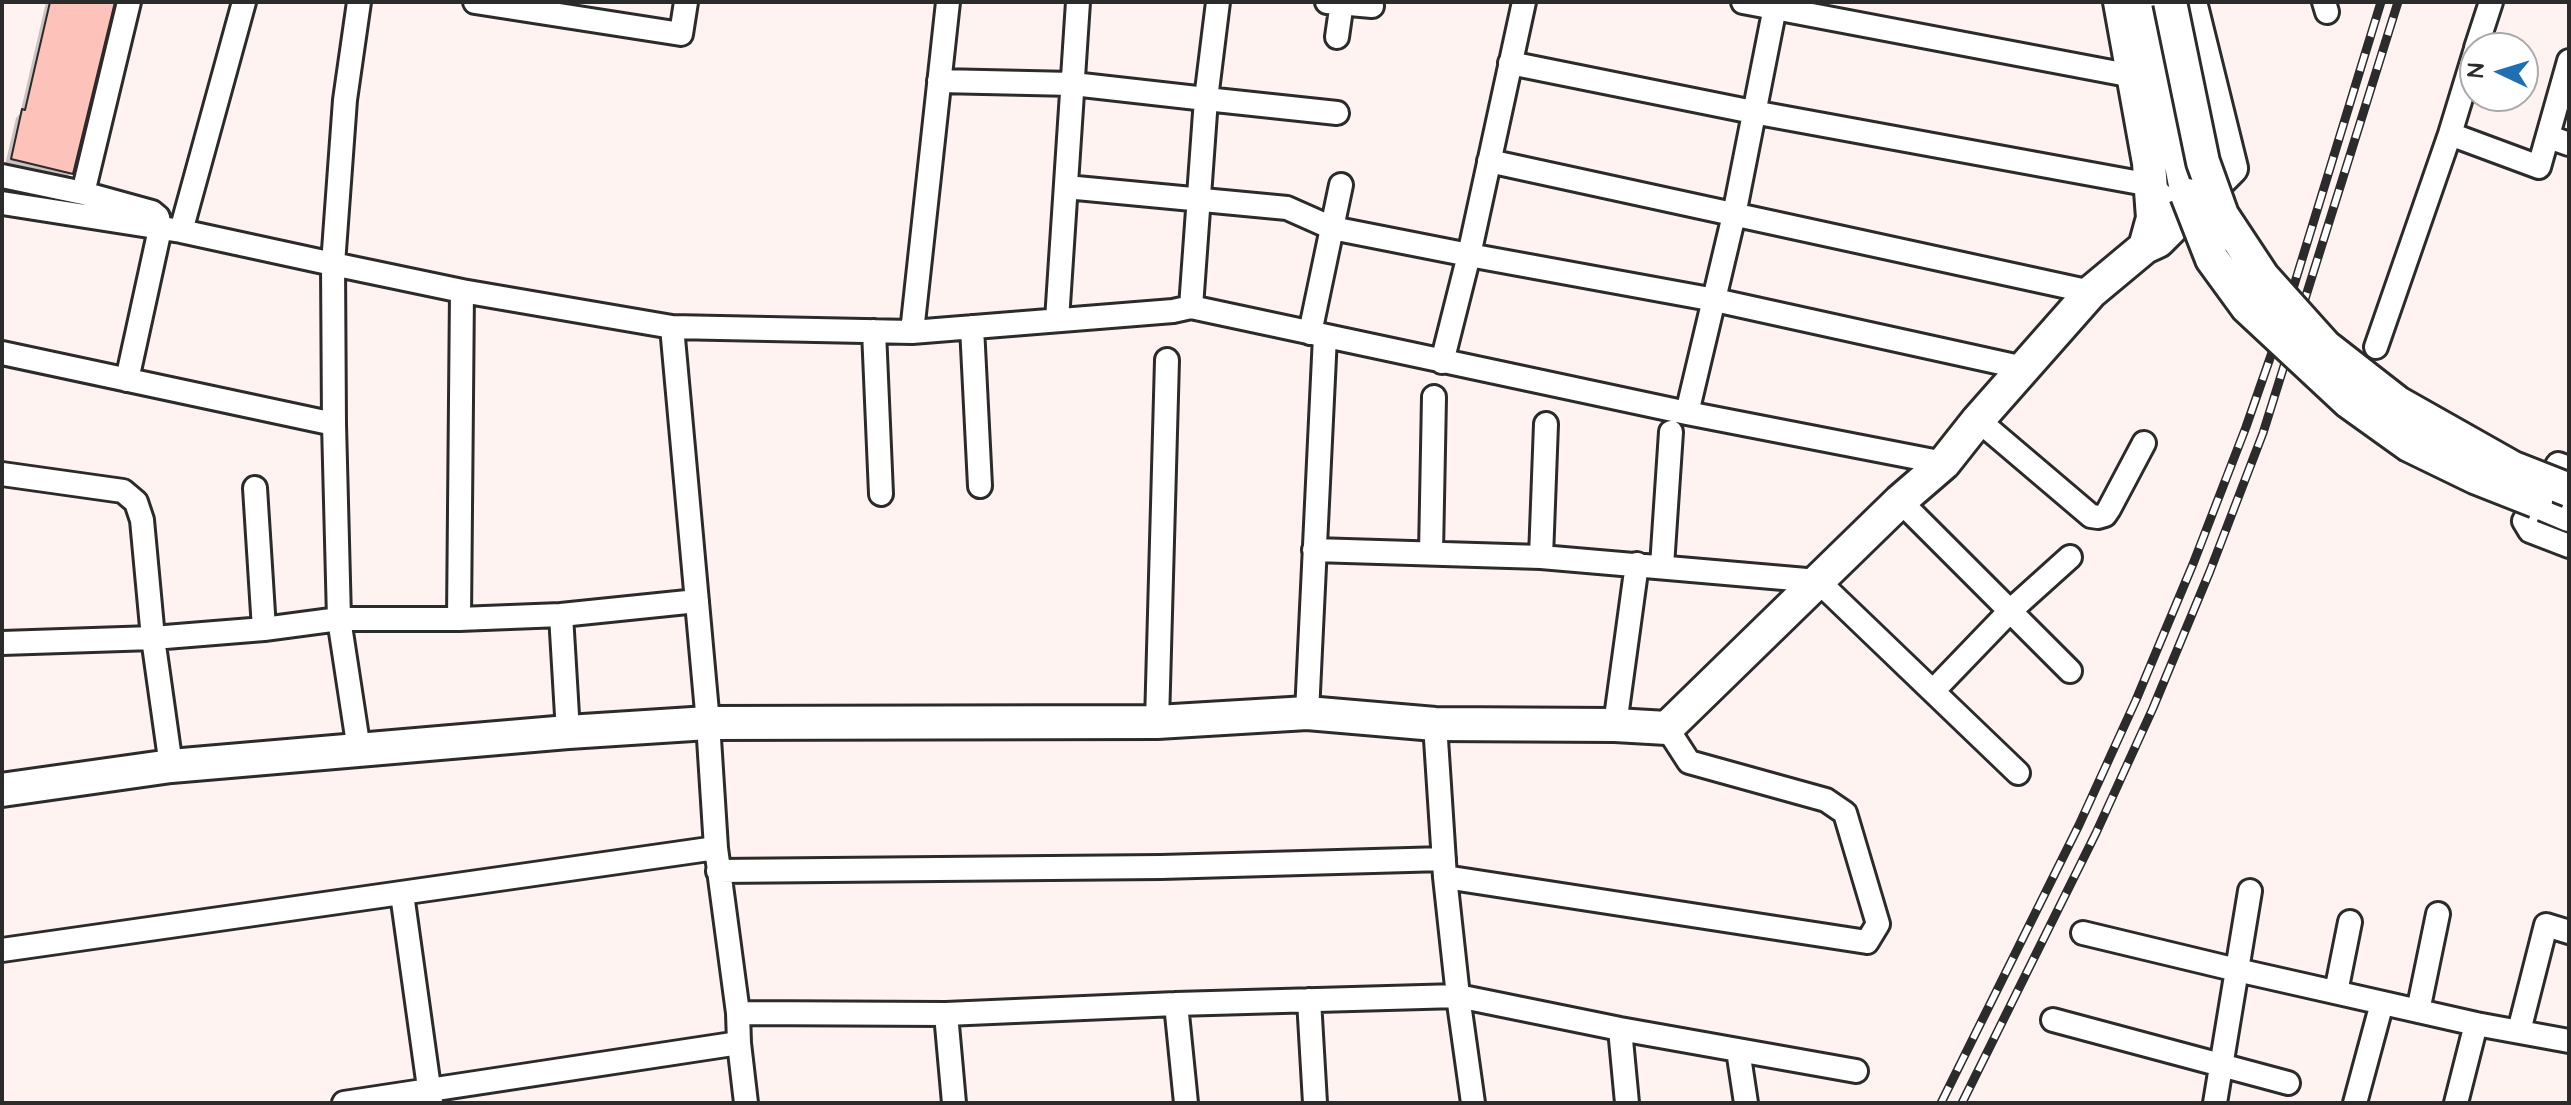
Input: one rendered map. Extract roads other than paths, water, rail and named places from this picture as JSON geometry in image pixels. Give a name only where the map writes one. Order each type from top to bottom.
[{"type":"street","points":[[83,193],[129,2]]},
{"type":"street","points":[[127,380],[244,2]]},
{"type":"street","points":[[359,2],[345,100],[333,264],[339,619],[359,750]]},
{"type":"street","points":[[475,2],[681,34],[686,2]]},
{"type":"street","points":[[912,332],[948,2]]},
{"type":"street","points":[[1057,320],[1078,2]]},
{"type":"street","points":[[1191,307],[1206,99],[1218,2]]},
{"type":"street","points":[[1337,37],[1337,2],[1372,6]]},
{"type":"street","points":[[1442,362],[1469,255],[1524,2]]},
{"type":"street","points":[[1743,2],[1775,5],[2133,76]]},
{"type":"street","points":[[2120,2],[2151,185],[2153,218],[2145,247]]},
{"type":"street","points":[[2149,2],[2187,195],[2212,259],[2247,307],[2349,402],[2409,445],[2475,477],[2569,515]]},
{"type":"street","points":[[2170,2],[2203,162],[2222,215],[2263,277],[2325,346],[2398,403],[2513,468],[2566,467]]},
{"type":"street","points":[[2,790],[171,766],[708,723],[1157,722],[1307,713],[1435,724],[1667,728],[1900,501],[1944,463],[2091,292],[2145,247],[2158,241],[2231,168],[2190,2]]},
{"type":"street","points":[[2482,32],[2491,2]]},
{"type":"street","points":[[1687,413],[1734,215],[1775,5]]},
{"type":"street","points":[[2450,134],[2539,167],[2559,140],[2569,61]]},
{"type":"street","points":[[1510,63],[1753,112],[2151,185],[2183,216]]},
{"type":"street","points":[[939,81],[1073,84],[1337,113]]},
{"type":"street","points":[[2376,347],[2459,105]]},
{"type":"street","points":[[1489,161],[2091,292]]},
{"type":"street","points":[[2,176],[152,212],[171,230]]},
{"type":"street","points":[[1307,713],[1318,335],[1341,185]]},
{"type":"street","points":[[1066,187],[1287,208],[1332,228],[1715,300],[2024,368]]},
{"type":"street","points":[[2,203],[171,230],[462,291],[672,327],[912,332],[1191,307],[1687,413],[1944,463]]},
{"type":"street","points":[[459,619],[462,291]]},
{"type":"street","points":[[672,327],[708,723],[718,871],[738,1013],[746,1103]]},
{"type":"street","points":[[972,327],[980,486]]},
{"type":"street","points":[[874,331],[881,494]]},
{"type":"street","points":[[2,353],[334,424]]},
{"type":"street","points":[[1157,722],[1167,360]]},
{"type":"street","points":[[1431,553],[1434,397]]},
{"type":"street","points":[[1978,420],[2091,516],[2098,517],[2105,515],[2109,509],[2144,443]]},
{"type":"street","points":[[1541,557],[1546,424]]},
{"type":"street","points":[[1662,566],[1671,432]]},
{"type":"street","points":[[2566,467],[2524,521],[2530,531],[2569,546]]},
{"type":"street","points":[[2,474],[123,491],[136,502],[142,520],[153,638],[171,766]]},
{"type":"street","points":[[255,488],[264,629]]},
{"type":"street","points":[[1900,501],[2070,671]]},
{"type":"street","points":[[1314,550],[1541,557],[1818,581],[2018,773]]},
{"type":"street","points":[[1933,691],[2010,611],[2070,557]]},
{"type":"street","points":[[1615,725],[1637,564]]},
{"type":"street","points":[[2,643],[153,638],[339,619],[561,615],[697,601]]},
{"type":"street","points":[[561,615],[568,732]]},
{"type":"street","points":[[1435,724],[1444,868],[1473,1103]]},
{"type":"street","points":[[718,871],[1444,868],[1867,942],[1878,924],[1845,813],[1826,800],[1689,762],[1667,728]]},
{"type":"street","points":[[2,950],[716,848]]},
{"type":"street","points":[[2215,1103],[2250,891]]},
{"type":"street","points":[[402,894],[430,1096]]},
{"type":"street","points":[[2418,1011],[2438,914]]},
{"type":"street","points":[[2336,992],[2350,922]]},
{"type":"street","points":[[2519,1031],[2546,925],[2569,932]]},
{"type":"street","points":[[2083,933],[2476,1024],[2569,1041]]},
{"type":"street","points":[[738,1013],[946,1014],[1458,996],[1620,1029],[1856,1071]]},
{"type":"street","points":[[1309,1000],[1315,1103]]},
{"type":"street","points":[[2355,1103],[2382,1003]]},
{"type":"street","points":[[1176,1004],[1186,1103]]},
{"type":"street","points":[[946,1014],[954,1103]]},
{"type":"street","points":[[2053,1020],[2288,1083]]},
{"type":"street","points":[[2456,1103],[2476,1024]]},
{"type":"street","points":[[1620,1029],[1627,1103]]},
{"type":"street","points":[[344,1103],[430,1096],[739,1043]]},
{"type":"street","points":[[1738,1050],[1746,1103]]},
{"type":"railway","points":[[1941,1103],[2079,825],[2193,564],[2284,318],[2381,2]]},
{"type":"railway","points":[[1962,1103],[2096,833],[2210,571],[2263,433],[2398,2]]}]
